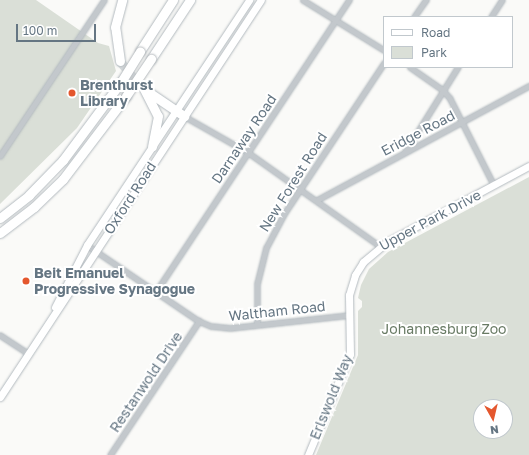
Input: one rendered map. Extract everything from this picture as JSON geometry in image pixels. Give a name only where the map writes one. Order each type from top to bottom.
[{"type":"highway","points":[[120,61],[115,27],[122,0]]},
{"type":"highway","points":[[0,218],[29,195],[63,160],[121,82],[173,0]]},
{"type":"highway","points":[[0,232],[34,207],[73,168],[152,59],[190,0]]},
{"type":"highway","points":[[152,146],[158,116],[143,87],[180,113]]},
{"type":"main road","name":"Oxford Road","points":[[0,390],[96,251],[249,0]]},
{"type":"main road","name":"Oxford Road","points":[[0,397],[58,301],[87,245],[152,146],[180,113],[261,0]]},
{"type":"main road","name":"Upper Park Drive","points":[[349,315],[349,295],[355,275],[363,262],[380,246],[529,166]]},
{"type":"main road","name":"Erlswold Way","points":[[308,455],[350,354],[349,315]]},
{"type":"street","points":[[0,156],[104,0]]},
{"type":"street","points":[[303,0],[383,49]]},
{"type":"street","name":"Darnaway Road","points":[[157,290],[349,0]]},
{"type":"street","points":[[415,16],[426,0]]},
{"type":"street","points":[[492,16],[502,0]]},
{"type":"street","name":"New Forest Road","points":[[257,326],[256,296],[262,257],[276,227],[383,64]]},
{"type":"street","points":[[411,68],[443,90],[463,122],[494,185]]},
{"type":"street","points":[[404,153],[457,68]]},
{"type":"street","name":"Eridge Road","points":[[317,200],[529,86]]},
{"type":"street","points":[[180,113],[248,153],[317,200],[380,246]]},
{"type":"street","name":"Waltham Road","points":[[87,245],[157,290],[200,321],[223,328],[257,326],[349,315]]},
{"type":"street","name":"Restanwold Drive","points":[[110,455],[200,321]]},
{"type":"street","points":[[0,335],[27,353]]},
{"type":"green space","points":[[0,0],[36,0],[98,43],[109,46],[116,71],[77,128],[0,204]]},
{"type":"green space","name":"Johannesburg Zoo","points":[[529,177],[529,455],[316,455],[358,355],[358,311],[362,307],[362,301],[358,298],[361,285],[369,269],[388,252]]},
{"type":"tunnel","points":[[120,61],[141,86]]},
{"type":"place","name":"Brenthurst Library","points":[[72,93]]},
{"type":"place","name":"Beit Emanuel Progressive Synagogue","points":[[26,281]]}]
